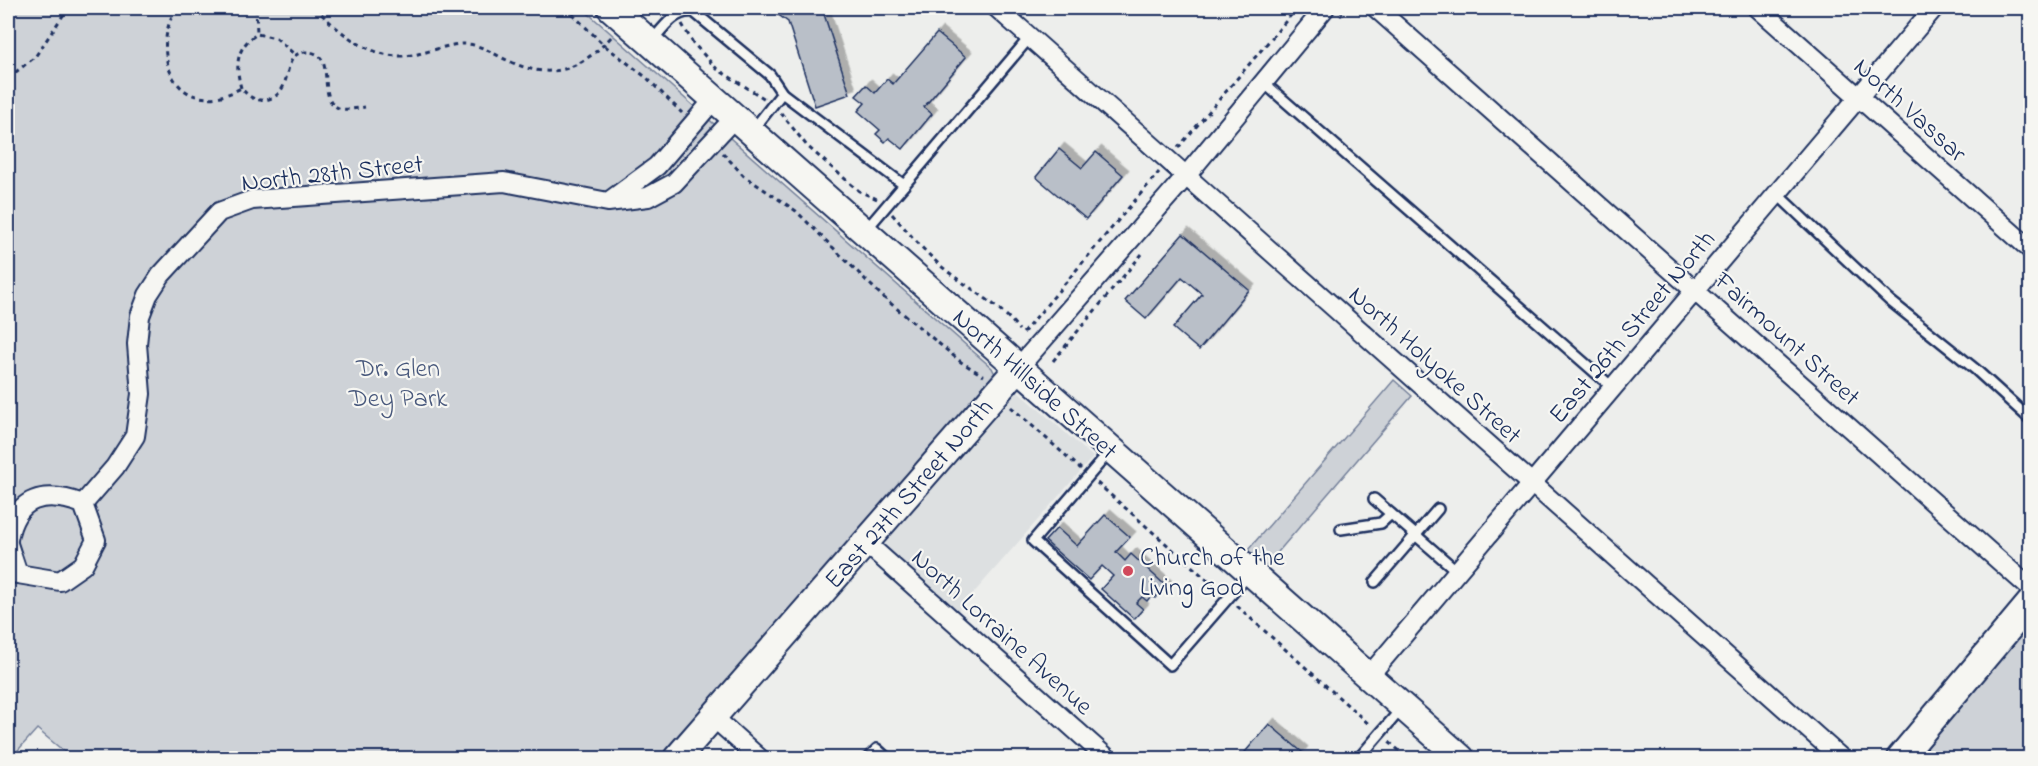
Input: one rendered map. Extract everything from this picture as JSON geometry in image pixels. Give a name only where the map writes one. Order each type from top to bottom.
[{"type":"main road","name":"North Hillside Street","points":[[610,8],[715,98],[1461,759]]},
{"type":"main road","name":"East 27th Street North","points":[[677,759],[712,716],[1019,367]]},
{"type":"main road","points":[[1900,759],[2031,603]]},
{"type":"street","name":"North Holyoke Street","points":[[997,8],[1841,759]]},
{"type":"street","name":"East 27th Street North","points":[[1019,367],[1186,176],[1325,8]]},
{"type":"street","name":"Fairmount Street","points":[[1376,8],[2031,588]]},
{"type":"street","name":"North Vassar","points":[[1758,8],[2031,249]]},
{"type":"street","name":"East 26th Street North","points":[[1368,676],[1934,8]]},
{"type":"street","points":[[608,202],[657,166],[715,98]]},
{"type":"street","name":"North 28th Street","points":[[83,504],[116,467],[135,436],[141,394],[137,344],[140,316],[148,294],[160,275],[219,212],[252,200],[504,182],[608,202],[648,196],[674,183],[712,142],[744,124]]},
{"type":"street","points":[[8,539],[11,520],[24,505],[43,497],[64,496],[83,504],[96,540],[83,565],[60,581],[13,580],[8,544]]},
{"type":"street","name":"North Lorraine Avenue","points":[[865,542],[1107,759]]},
{"type":"street","points":[[712,716],[759,759]]},
{"type":"lane","points":[[651,42],[674,18],[686,11],[694,12],[770,75],[782,93],[904,185]]},
{"type":"lane","points":[[865,231],[1030,38]]},
{"type":"lane","points":[[1263,82],[1613,388]]},
{"type":"lane","points":[[744,124],[772,105],[782,93]]},
{"type":"lane","points":[[1776,193],[1889,300],[1975,369],[2031,419]]},
{"type":"lane","points":[[1111,449],[1033,541],[1170,665],[1250,572]]},
{"type":"lane","points":[[1374,499],[1457,571]]},
{"type":"lane","points":[[1375,582],[1438,509]]},
{"type":"lane","points":[[1341,529],[1381,523],[1391,514]]},
{"type":"lane","points":[[1359,759],[1403,707]]},
{"type":"lane","points":[[868,759],[877,749],[887,759]]},
{"type":"path","points":[[8,78],[35,57],[68,8]]},
{"type":"path","points":[[176,8],[167,33],[167,51],[177,85],[199,99],[226,96],[241,88]]},
{"type":"path","points":[[256,8],[257,34]]},
{"type":"path","points":[[315,8],[351,40],[374,52],[406,57],[466,44],[485,48],[533,72],[558,72],[584,61],[614,34]]},
{"type":"path","points":[[566,8],[604,45],[647,78],[693,124]]},
{"type":"path","points":[[674,18],[682,24],[693,43],[717,69],[772,105],[787,118],[807,146],[859,191],[879,199],[920,246],[945,269],[1009,316],[1018,330]]},
{"type":"path","points":[[257,34],[242,46],[238,57],[241,88],[258,101],[278,94],[285,85],[289,64],[295,55],[306,52],[321,58],[325,65],[327,93],[335,105],[342,109],[365,107]]},
{"type":"path","points":[[257,34],[276,38],[295,55]]},
{"type":"path","points":[[712,142],[744,176],[796,212],[884,297],[961,362],[987,377]]},
{"type":"path","points":[[1014,403],[1010,408],[1408,759]]},
{"type":"shaded area","points":[[1019,392],[1093,457],[957,612],[887,551],[885,543],[1014,393]]},
{"type":"green space","name":"Dr. Glen Dey Park","points":[[8,8],[582,8],[992,368],[995,374],[994,380],[667,758],[72,758],[37,729],[11,758],[8,758]]},
{"type":"green space","points":[[1394,380],[1412,396],[1266,566],[1248,550]]},
{"type":"green space","points":[[2030,621],[2030,758],[1913,758]]},
{"type":"building","points":[[769,8],[822,8],[850,94],[815,106],[788,22]]},
{"type":"building","points":[[937,33],[966,57],[924,107],[932,114],[903,149],[889,138],[885,142],[876,134],[880,130],[858,111],[865,103],[856,96],[866,85],[875,93],[887,79],[893,84]]},
{"type":"building","points":[[1059,149],[1082,168],[1096,152],[1123,175],[1086,219],[1036,177]]},
{"type":"building","points":[[1183,234],[1249,290],[1199,350],[1173,328],[1202,294],[1182,277],[1146,319],[1125,301]]},
{"type":"building","name":"Church of the Living God","points":[[1105,515],[1130,537],[1116,552],[1125,561],[1131,554],[1166,586],[1155,598],[1151,596],[1147,601],[1142,597],[1136,603],[1143,609],[1134,619],[1101,589],[1113,576],[1102,566],[1089,580],[1045,541],[1057,528],[1077,546]]},
{"type":"building","points":[[1269,724],[1302,752],[1297,758],[1240,758]]},
{"type":"place","name":"Church of the Living God","points":[[1128,571]]}]
